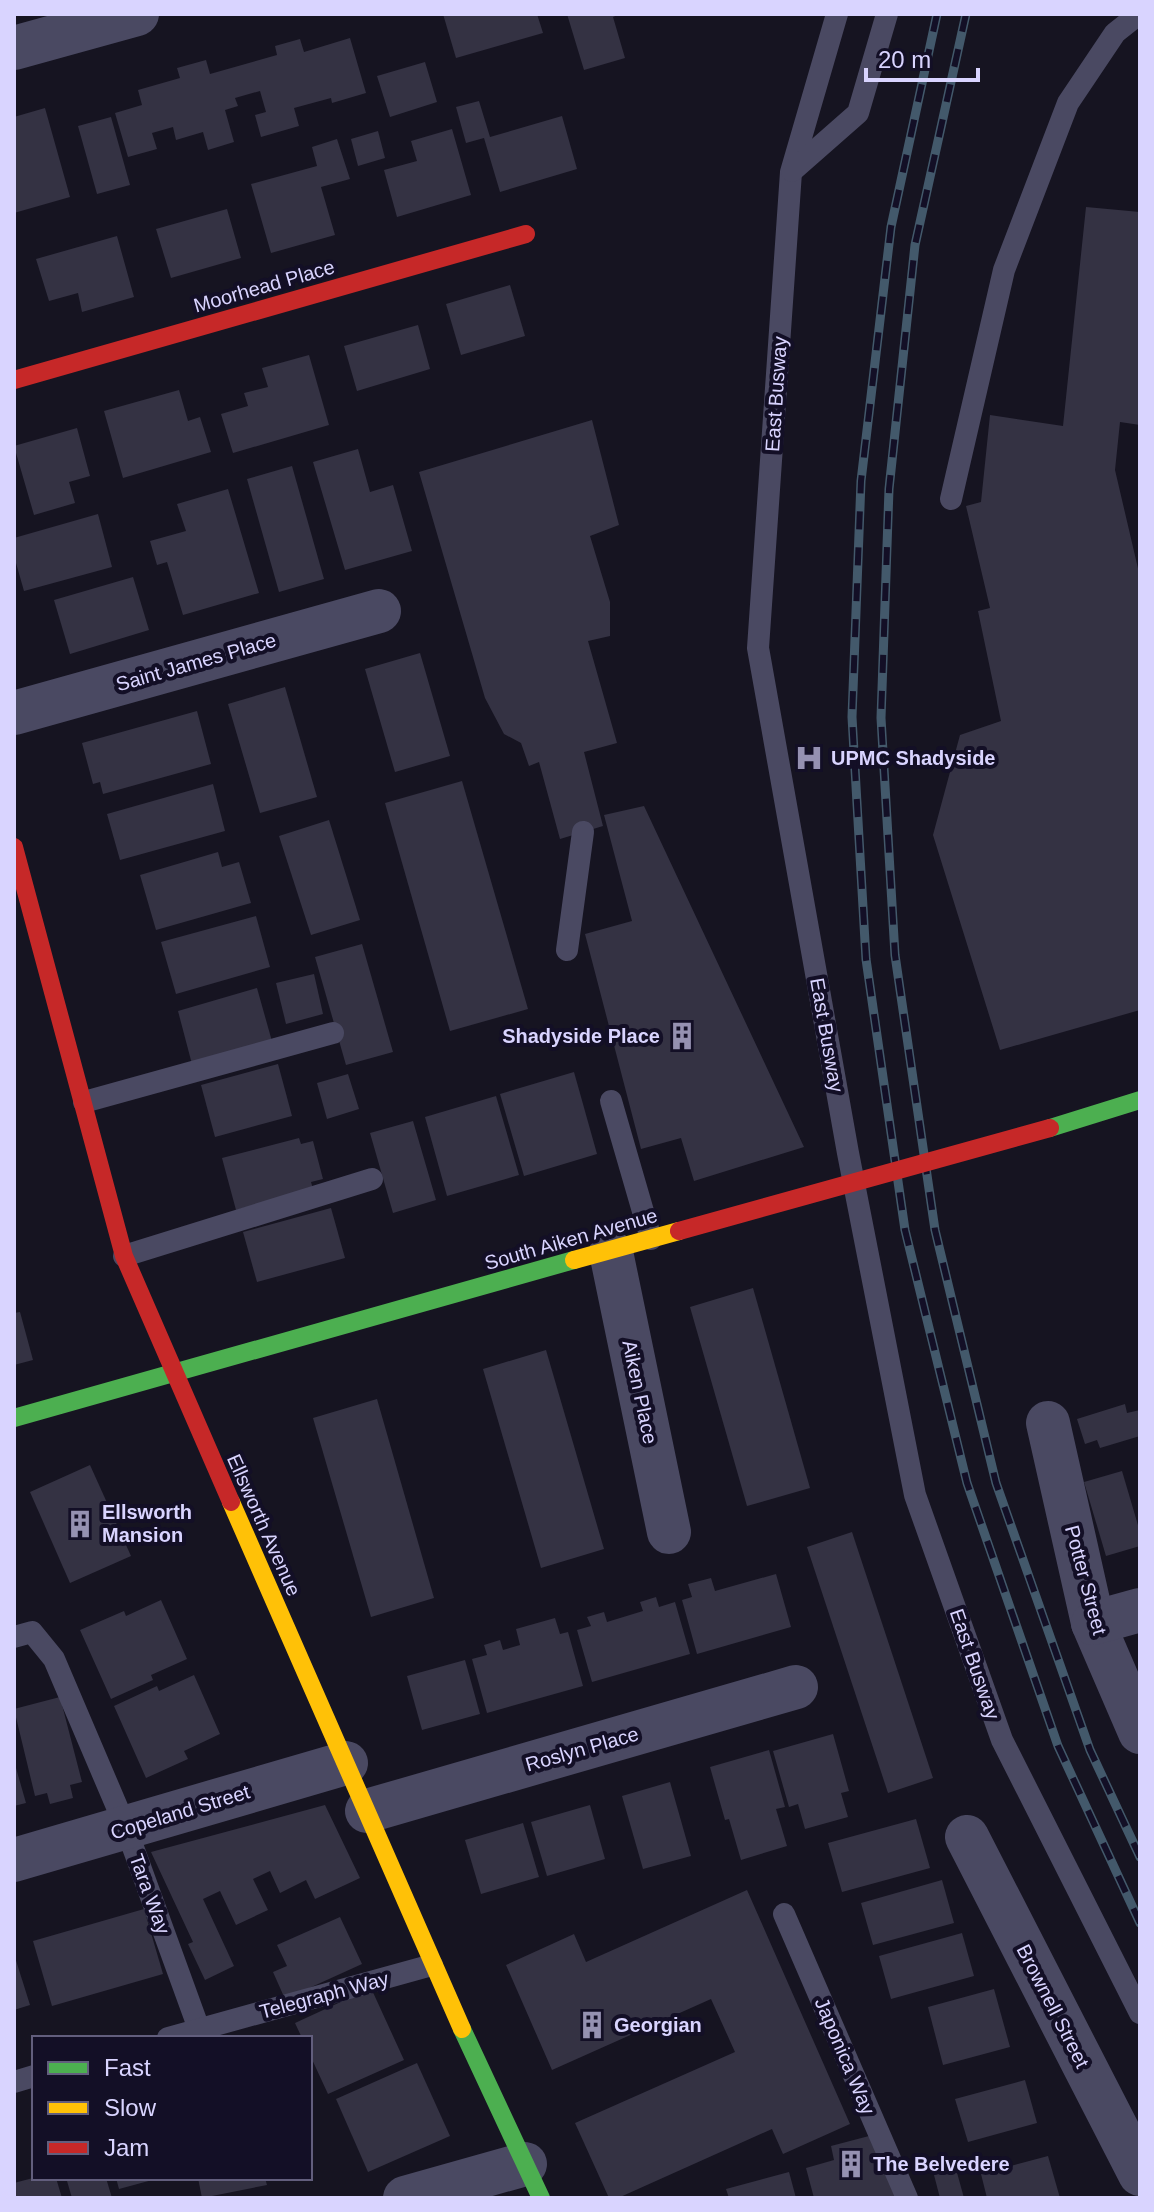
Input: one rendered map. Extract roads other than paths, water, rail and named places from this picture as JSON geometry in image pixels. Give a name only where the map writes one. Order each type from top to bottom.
[{"type":"street","points":[[14,48],[137,14]]},
{"type":"street","name":"Moorhead Place","points":[[14,380],[526,234]]},
{"type":"street","name":"Saint James Place","points":[[14,713],[379,611]]},
{"type":"street","name":"Ellsworth Avenue","points":[[14,847],[124,1256],[173,1375],[346,1763],[432,1965],[533,2181]]},
{"type":"street","name":"South Aiken Avenue","points":[[14,1418],[1050,1128],[1140,1100]]},
{"type":"street","name":"Aiken Place","points":[[631,1246],[669,1532]]},
{"type":"street","name":"Potter Street","points":[[1048,1423],[1093,1623],[1140,1732]]},
{"type":"street","points":[[1093,1623],[1140,1610]]},
{"type":"street","name":"Roslyn Place","points":[[367,1811],[796,1687]]},
{"type":"street","name":"Copeland Street","points":[[14,1860],[346,1763]]},
{"type":"street","name":"Brownell Street","points":[[967,1837],[1140,2174]]},
{"type":"street","points":[[405,2198],[533,2181]]},
{"type":"lane","name":"East Busway","points":[[837,14],[791,172],[758,648],[848,1153],[915,1495],[1002,1740],[1140,2013]]},
{"type":"lane","points":[[791,172],[858,113],[887,14]]},
{"type":"lane","points":[[951,499],[1004,270],[1068,103],[1115,33],[1139,14]]},
{"type":"lane","points":[[567,950],[583,832]]},
{"type":"lane","points":[[84,1102],[333,1033]]},
{"type":"lane","points":[[611,1101],[631,1246]]},
{"type":"lane","points":[[124,1256],[372,1179]]},
{"type":"lane","name":"Tara Way","points":[[23,1634],[54,1659],[126,1828],[199,2029]]},
{"type":"lane","name":"Japonica Way","points":[[784,1914],[907,2198]]},
{"type":"lane","name":"Telegraph Way","points":[[175,2036],[432,1965]]},
{"type":"railway","points":[[937,14],[891,227],[861,481],[852,717],[866,959],[905,1230],[967,1483],[1058,1746],[1140,1923]]},
{"type":"railway","points":[[966,14],[915,245],[889,489],[881,718],[895,955],[935,1230],[996,1483],[1090,1750],[1140,1857]]},
{"type":"place","name":"UPMC Shadyside","points":[[809,758]]},
{"type":"place","name":"Shadyside Place","points":[[682,1036]]},
{"type":"place","name":"Ellsworth Mansion","points":[[80,1524]]},
{"type":"place","name":"Georgian","points":[[592,2025]]},
{"type":"place","name":"The Belvedere","points":[[851,2164]]}]
